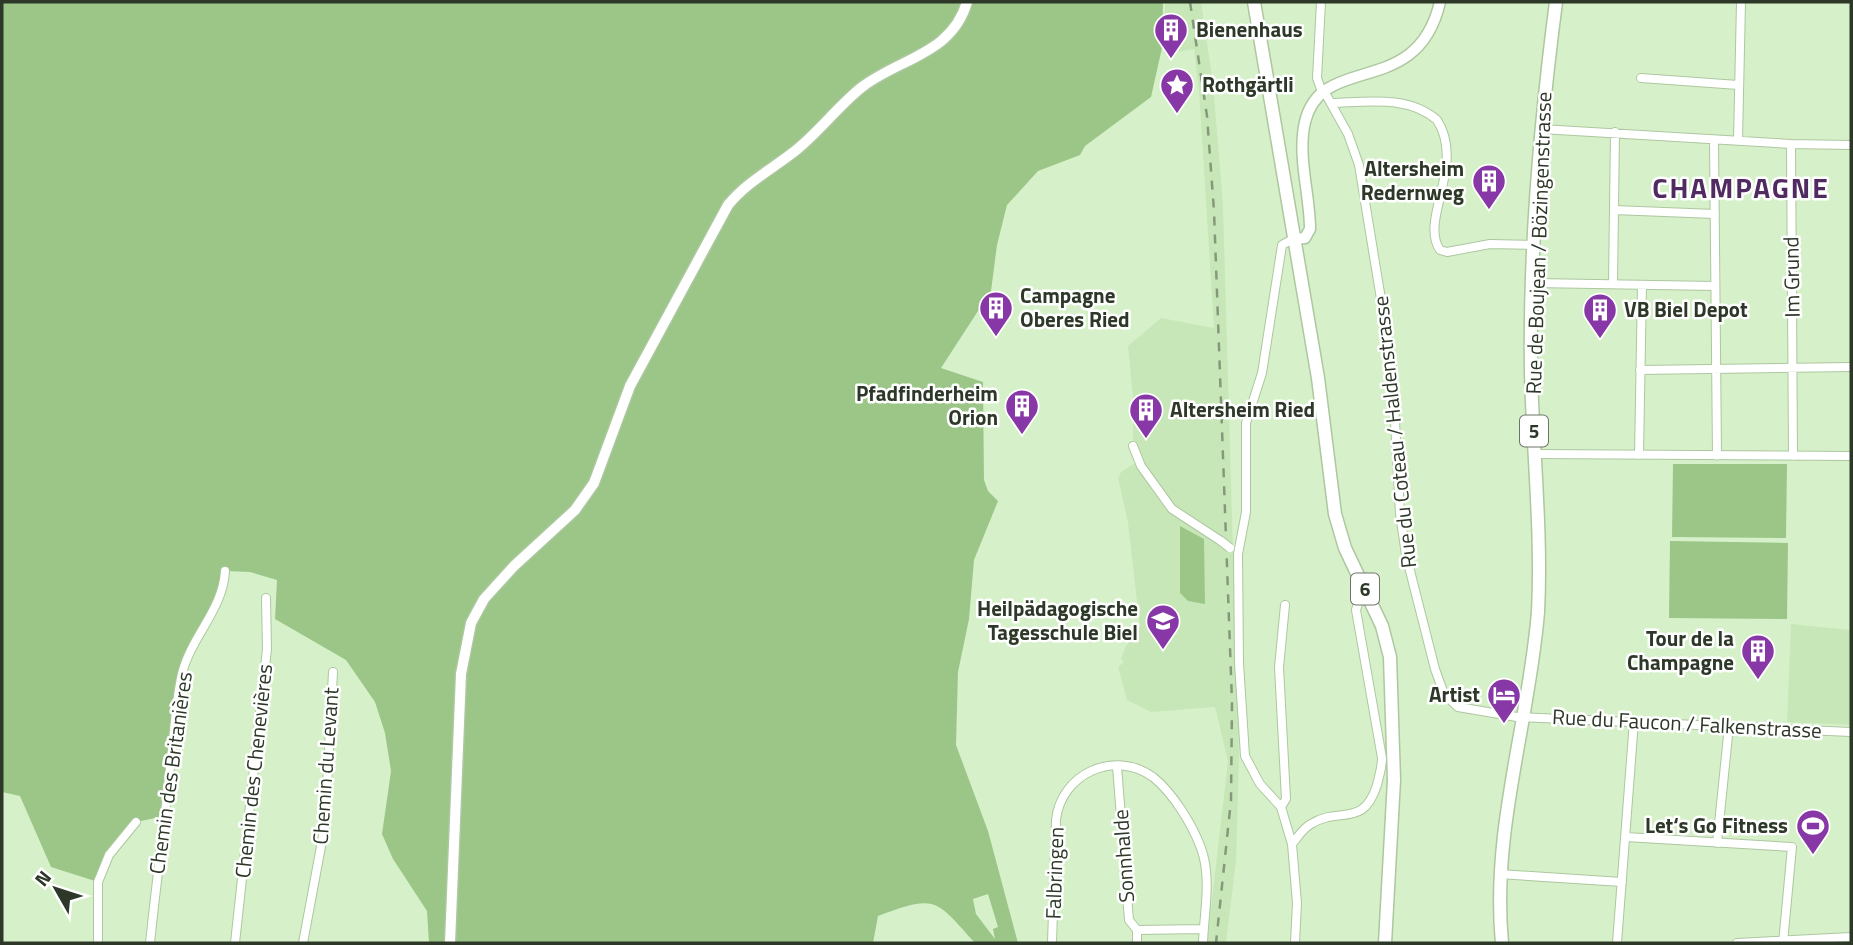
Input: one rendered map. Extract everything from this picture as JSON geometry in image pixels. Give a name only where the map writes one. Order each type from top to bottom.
[{"type":"main road","name":"6","points":[[1254,2],[1318,378],[1335,514],[1345,548],[1385,636],[1392,682],[1393,810],[1385,943]]},
{"type":"main road","name":"Rue de Boujean / Bözingenstrasse","points":[[1502,943],[1499,874],[1538,612],[1531,371],[1541,129],[1556,2]]},
{"type":"street","points":[[450,943],[461,665],[475,613],[495,585],[563,523],[594,483],[630,386],[728,205],[743,187],[795,151],[859,89],[881,74],[941,43],[957,24],[967,2]]},
{"type":"street","points":[[1321,2],[1317,78],[1323,92]]},
{"type":"street","points":[[1295,943],[1297,903],[1292,844],[1281,807],[1260,784],[1243,747],[1234,551],[1246,512],[1247,415],[1262,373],[1282,245],[1293,239],[1305,238],[1310,229],[1304,131],[1309,111],[1323,92],[1343,80],[1396,64],[1411,55],[1429,32],[1440,2]]},
{"type":"street","points":[[1738,140],[1741,2]]},
{"type":"street","points":[[1641,78],[1738,85]]},
{"type":"street","name":"Rue du Coteau / Haldenstrasse","points":[[1323,92],[1332,103],[1359,165],[1392,366],[1406,555],[1439,682],[1449,700],[1465,709],[1523,717]]},
{"type":"street","points":[[1332,103],[1390,101],[1409,105],[1437,120],[1447,149],[1443,196],[1433,226],[1435,240],[1443,251],[1502,243],[1535,245]]},
{"type":"street","points":[[1541,129],[1851,145]]},
{"type":"street","points":[[1613,284],[1615,132]]},
{"type":"street","points":[[1714,139],[1717,456]]},
{"type":"street","name":"Im Grund","points":[[1791,144],[1793,456]]},
{"type":"street","points":[[1614,210],[1715,214]]},
{"type":"street","points":[[1534,283],[1715,286]]},
{"type":"street","points":[[1639,455],[1642,286]]},
{"type":"street","points":[[1640,370],[1851,368]]},
{"type":"street","points":[[1132,446],[1141,466],[1172,509],[1234,551]]},
{"type":"street","points":[[1535,454],[1851,456]]},
{"type":"street","name":"Chemin des Britanières","points":[[150,943],[173,722],[181,675],[194,644],[218,605],[224,590],[225,570]]},
{"type":"street","points":[[1292,844],[1311,823],[1352,815],[1365,809],[1381,772],[1382,758],[1356,610],[1359,600],[1367,595]]},
{"type":"street","name":"Chemin des Chenevières","points":[[235,943],[267,649],[266,598]]},
{"type":"street","points":[[1281,807],[1286,799],[1279,667],[1285,605]]},
{"type":"street","name":"Chemin du Levant","points":[[303,943],[325,825],[333,672]]},
{"type":"street","name":"Rue du Faucon / Falkenstrasse","points":[[1523,717],[1851,732]]},
{"type":"street","points":[[1617,943],[1634,721]]},
{"type":"street","points":[[1717,843],[1729,726]]},
{"type":"street","points":[[1118,766],[1131,767],[1152,777],[1170,796],[1195,833],[1206,873],[1203,943]]},
{"type":"street","name":"Sonnhalde","points":[[1118,766],[1129,920],[1137,930],[1137,943]]},
{"type":"street","name":"Falbringen","points":[[1052,943],[1056,820],[1060,803],[1072,784],[1084,774],[1099,768],[1118,766]]},
{"type":"street","points":[[98,943],[98,882],[109,855],[136,821]]},
{"type":"street","points":[[1626,837],[1792,847],[1784,942]]},
{"type":"street","points":[[1499,874],[1622,882]]},
{"type":"street","points":[[1137,930],[1203,929]]},
{"type":"street","points":[[1737,943],[1851,937]]},
{"type":"shaded area","points":[[2,2],[1163,2],[1162,48],[1151,97],[1085,146],[1080,155],[1038,171],[1007,205],[997,245],[991,291],[941,368],[983,382],[984,480],[988,491],[998,501],[974,560],[969,619],[958,672],[956,745],[988,831],[1018,943],[975,943],[942,909],[924,903],[878,916],[873,943],[429,943],[427,911],[393,859],[382,834],[391,771],[385,733],[375,702],[346,660],[275,619],[277,580],[250,572],[226,571],[224,590],[181,675],[165,816],[136,822],[109,855],[98,882],[51,867],[20,796],[2,792]],"holes":[[[988,894],[998,927],[993,929],[995,939],[976,914],[973,899]]]},
{"type":"shaded area","points":[[1165,2],[1201,2],[1213,83],[1223,205],[1239,758],[1236,861],[1226,943],[1207,943],[1228,761],[1215,707],[1151,712],[1127,700],[1118,667],[1124,662],[1121,658],[1126,646],[1140,627],[1128,523],[1118,478],[1121,472],[1138,461],[1133,446],[1133,397],[1128,346],[1161,318],[1214,328],[1194,49],[1164,54]]},
{"type":"shaded area","points":[[1673,464],[1787,464],[1786,538],[1672,537]]},
{"type":"shaded area","points":[[1180,526],[1204,539],[1205,604],[1188,601],[1180,593]]},
{"type":"shaded area","points":[[1670,541],[1788,543],[1787,619],[1669,618]]},
{"type":"shaded area","points":[[1791,624],[1851,630],[1851,725],[1787,722]]},
{"type":"railway","points":[[1190,2],[1207,116],[1214,211],[1232,702],[1231,800],[1216,943]]},
{"type":"place","name":"Bienenhaus","points":[[1171,60]]},
{"type":"place","name":"Rothgärtli","points":[[1177,115]]},
{"type":"place","name":"Altersheim Redernweg","points":[[1489,211]]},
{"type":"place","name":"Campagne Oberes Ried","points":[[996,338]]},
{"type":"place","name":"VB Biel Depot","points":[[1600,340]]},
{"type":"place","name":"Pfadfinderheim Orion","points":[[1022,436]]},
{"type":"place","name":"Altersheim Ried","points":[[1146,440]]},
{"type":"place","name":"Heilpädagogische Tagesschule Biel","points":[[1163,651]]},
{"type":"place","name":"Tour de la Champagne","points":[[1758,681]]},
{"type":"place","name":"Artist","points":[[1504,725]]},
{"type":"place","name":"Let‘s Go Fitness","points":[[1813,856]]},
{"type":"district","name":"CHAMPAGNE","points":[[1741,188]]}]
